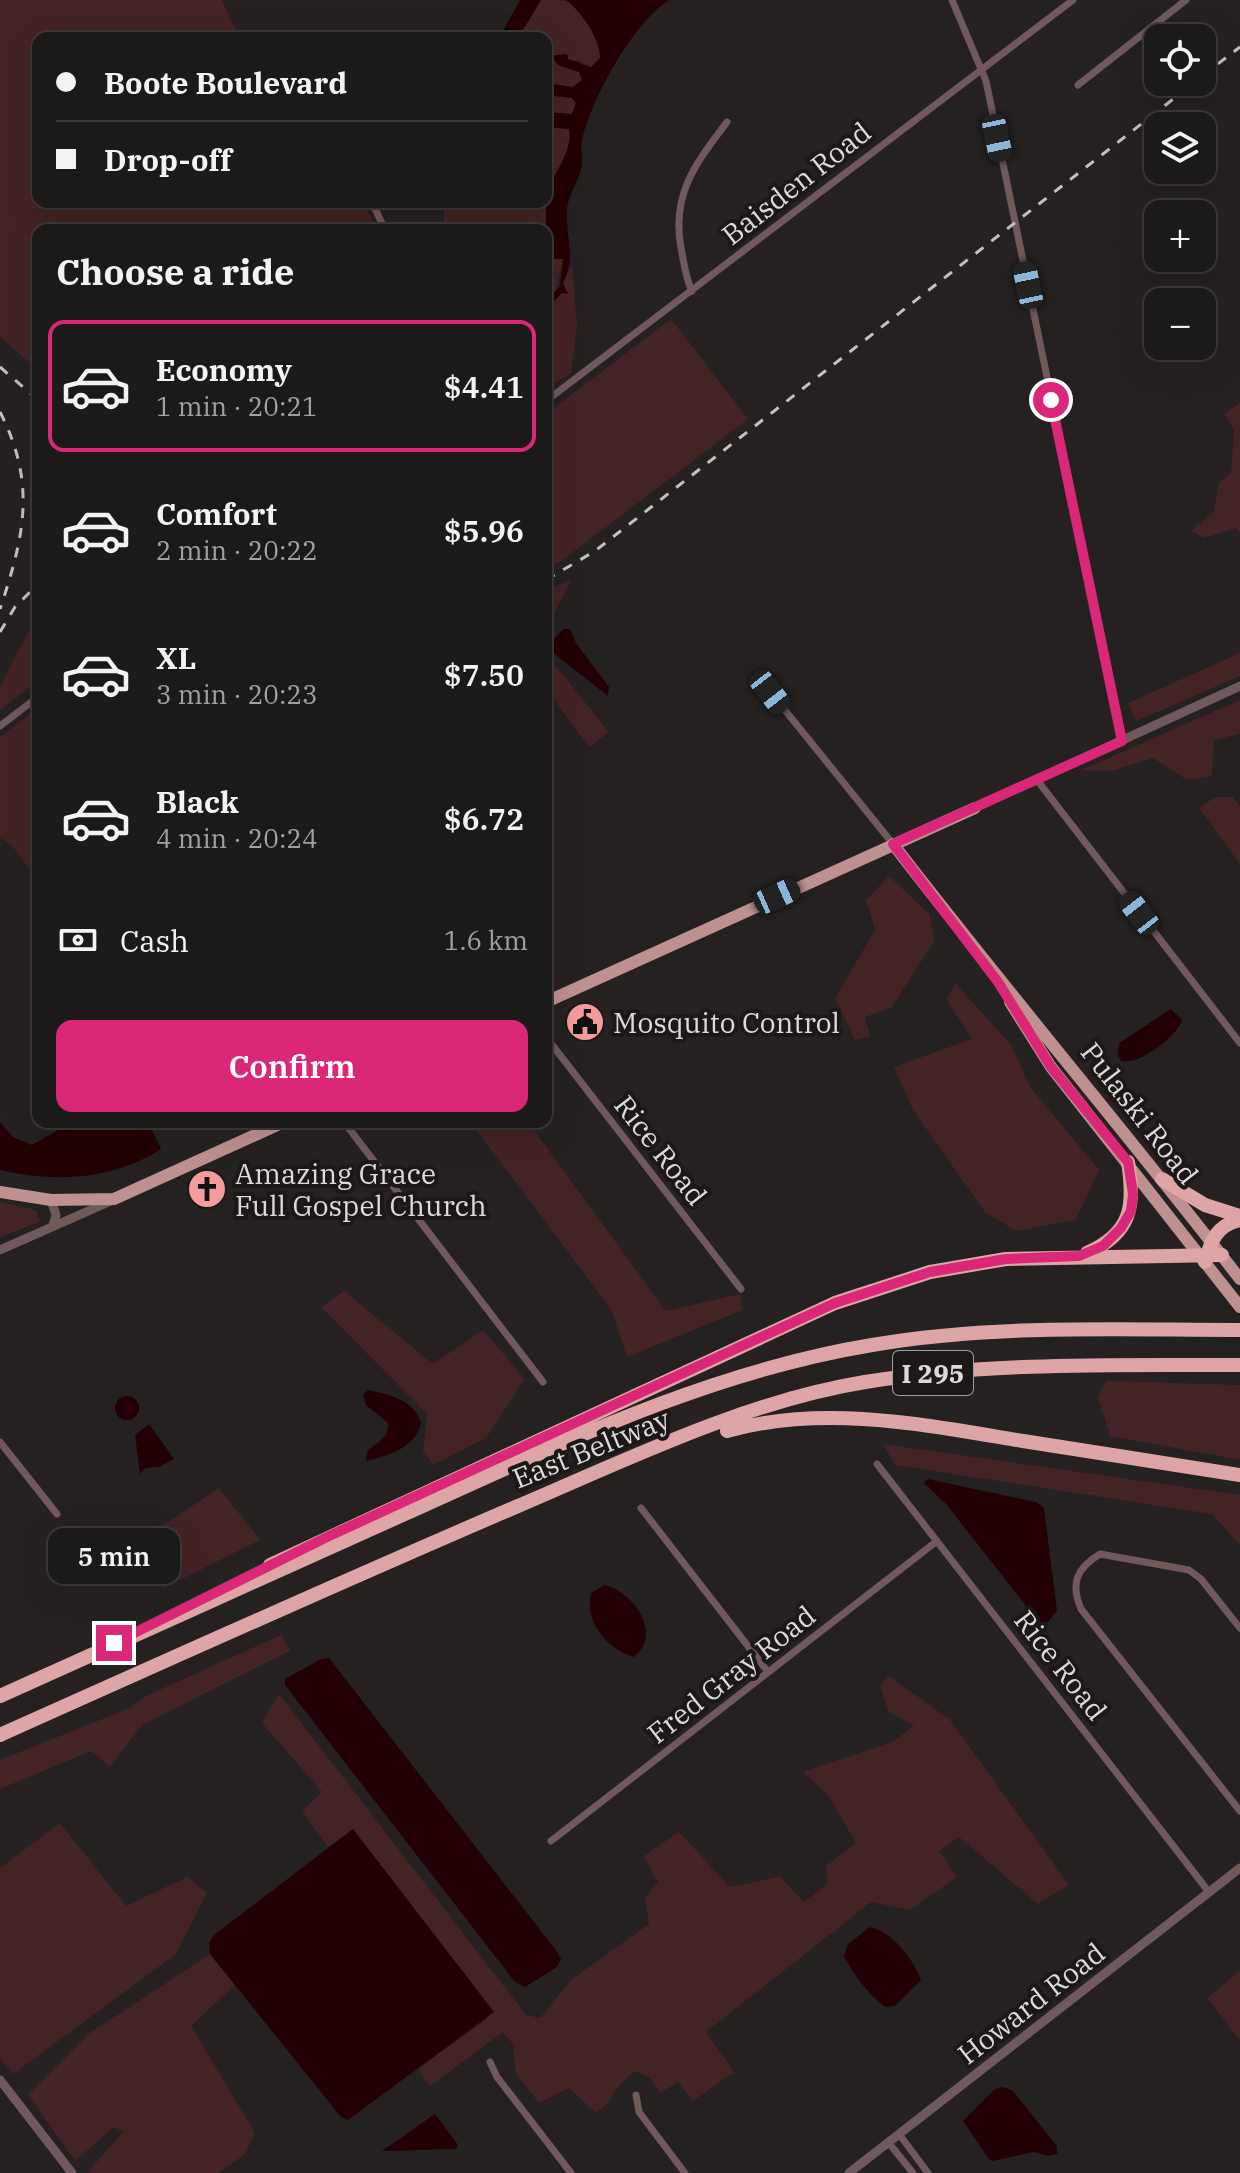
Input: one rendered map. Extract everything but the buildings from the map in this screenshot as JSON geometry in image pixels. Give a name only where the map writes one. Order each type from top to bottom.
[{"type":"highway","points":[[1079,1256],[1103,1246],[1131,1211],[1133,1194],[1128,1162]]},
{"type":"highway","points":[[1162,1179],[1205,1205],[1240,1218]]},
{"type":"highway","points":[[86,1658],[325,1538],[835,1303],[930,1272],[1006,1259],[1209,1254],[1228,1223],[1240,1218]]},
{"type":"highway","name":"East Beltway","points":[[0,1696],[577,1437],[688,1392],[773,1366],[873,1345],[991,1333],[1240,1330]]},
{"type":"highway","name":"East Beltway","points":[[0,1735],[638,1455],[772,1405],[862,1382],[1008,1366],[1240,1365]]},
{"type":"highway","points":[[638,1455],[762,1421],[808,1417],[944,1428],[1240,1475]]},
{"type":"main road","points":[[552,999],[975,808]]},
{"type":"main road","name":"Pulaski Road","points":[[893,844],[998,982],[1051,1067],[1128,1162],[1209,1254],[1240,1279]]},
{"type":"main road","name":"Pulaski Road","points":[[998,982],[1051,1039],[1162,1179],[1240,1307]]},
{"type":"main road","points":[[0,1192],[51,1200],[114,1199],[271,1128]]},
{"type":"street","points":[[952,0],[982,72],[1122,741]]},
{"type":"street","name":"Baisden Road","points":[[552,396],[1073,0]]},
{"type":"street","points":[[1078,85],[1186,0]]},
{"type":"street","points":[[692,291],[680,241],[680,199],[693,167],[727,122]]},
{"type":"street","name":"Pulaski Road","points":[[759,678],[893,844]]},
{"type":"street","points":[[975,808],[1240,686]]},
{"type":"street","points":[[0,726],[32,702]]},
{"type":"street","points":[[1037,780],[1240,1043]]},
{"type":"street","name":"Rice Road","points":[[552,1045],[741,1289]]},
{"type":"street","points":[[349,1128],[543,1382]]},
{"type":"street","points":[[0,1250],[114,1199]]},
{"type":"street","points":[[51,1200],[56,1215],[53,1226]]},
{"type":"street","points":[[0,1442],[57,1514]]},
{"type":"street","name":"Rice Road","points":[[877,1464],[1209,1892]]},
{"type":"street","points":[[641,1508],[768,1672]]},
{"type":"street","name":"Fred Gray Road","points":[[551,1841],[937,1541]]},
{"type":"street","points":[[1240,1628],[1201,1579],[1189,1570],[1100,1554],[1082,1565],[1075,1581],[1081,1609],[1240,1811]]},
{"type":"street","name":"Howard Road","points":[[849,2173],[1240,1868]]},
{"type":"street","points":[[490,2062],[497,2077],[571,2173]]},
{"type":"street","points":[[0,2080],[72,2173]]},
{"type":"street","points":[[636,2095],[639,2112],[685,2173]]},
{"type":"street","points":[[899,2134],[928,2173]]},
{"type":"street","points":[[888,2142],[913,2173]]},
{"type":"shaded area","points":[[0,0],[222,0],[236,32],[32,32],[32,208],[365,208],[375,224],[32,224],[32,365],[0,337]]},
{"type":"shaded area","points":[[520,0],[541,0],[522,32],[502,32]]},
{"type":"shaded area","points":[[541,0],[568,1],[590,26],[600,58],[591,68],[577,60],[560,65],[579,72],[582,80],[573,87],[552,84],[552,32],[522,32]]},
{"type":"shaded area","points":[[566,0],[669,0],[641,26],[615,63],[587,123],[581,143],[581,171],[568,205],[570,256],[563,283],[568,294],[562,293],[554,301],[552,295],[560,286],[563,259],[552,259],[552,224],[546,224],[546,208],[552,208],[552,181],[568,148],[569,129],[552,128],[552,112],[572,114],[576,103],[572,98],[552,96],[552,84],[573,87],[582,80],[579,72],[560,66],[552,56],[567,54],[568,59],[591,67],[600,58],[597,43],[578,11]]},
{"type":"shaded area","points":[[552,96],[572,98],[576,103],[572,114],[552,112]]},
{"type":"shaded area","points":[[552,128],[570,129],[563,162],[552,183]]},
{"type":"shaded area","points":[[444,208],[546,208],[547,224],[444,224]]},
{"type":"shaded area","points":[[552,250],[563,259],[554,301],[572,265],[577,325],[571,373],[552,384]]},
{"type":"shaded area","points":[[671,319],[748,419],[560,562],[552,565],[552,409]]},
{"type":"shaded area","points":[[1240,403],[1240,532],[1236,528],[1204,538],[1191,531],[1214,511],[1218,484],[1231,473],[1234,430],[1224,414]]},
{"type":"shaded area","points":[[571,580],[552,619],[552,588]]},
{"type":"shaded area","points":[[32,624],[32,686],[0,710],[0,687]]},
{"type":"shaded area","points":[[564,629],[570,629],[576,643],[609,687],[608,696],[552,652],[552,640]]},
{"type":"shaded area","points":[[1240,653],[1240,676],[1137,721],[1128,703]]},
{"type":"shaded area","points":[[552,661],[609,732],[589,747],[552,697]]},
{"type":"shaded area","points":[[1240,700],[1240,734],[1214,740],[1212,776],[1187,780],[1153,758],[1111,771],[1081,770]]},
{"type":"shaded area","points":[[32,713],[32,874],[11,844],[0,838],[0,737]]},
{"type":"shaded area","points":[[1215,797],[1233,797],[1240,807],[1240,864],[1199,808]]},
{"type":"shaded area","points":[[889,876],[929,914],[935,940],[891,1008],[865,1017],[870,1037],[855,1040],[835,998],[875,930],[866,900]]},
{"type":"shaded area","points":[[956,984],[1012,1046],[1030,1087],[1099,1170],[1076,1220],[1016,1231],[985,1212],[913,1110],[894,1067],[972,1039],[946,999]]},
{"type":"shaded area","points":[[1171,1009],[1182,1020],[1173,1034],[1147,1054],[1121,1061],[1118,1056],[1119,1043]]},
{"type":"shaded area","points":[[0,1122],[13,1137],[32,1145],[62,1128],[151,1128],[161,1149],[123,1167],[83,1176],[42,1177],[0,1170]]},
{"type":"shaded area","points":[[475,1128],[532,1128],[666,1311],[740,1294],[743,1310],[627,1357],[612,1311]]},
{"type":"shaded area","points":[[0,1202],[36,1210],[40,1222],[0,1237]]},
{"type":"shaded area","points":[[344,1291],[433,1364],[483,1330],[525,1379],[486,1438],[433,1465],[423,1451],[427,1414],[321,1307]]},
{"type":"shaded area","points":[[1106,1381],[1240,1385],[1240,1460],[1110,1436],[1098,1397]]},
{"type":"shaded area","points":[[368,1390],[393,1396],[407,1404],[421,1423],[407,1445],[366,1461],[367,1451],[382,1439],[388,1428],[388,1423],[366,1405],[363,1395]]},
{"type":"shaded area","points":[[122,1396],[132,1396],[139,1403],[139,1413],[132,1420],[122,1420],[115,1413],[115,1403]]},
{"type":"shaded area","points":[[149,1424],[174,1459],[159,1467],[145,1468],[140,1474],[135,1435]]},
{"type":"shaded area","points":[[883,1444],[1240,1495],[1240,1545],[1212,1514],[895,1465]]},
{"type":"shaded area","points":[[928,1479],[1036,1502],[1044,1508],[1057,1611],[1046,1624],[1038,1621],[946,1504],[924,1483]]},
{"type":"shaded area","points":[[219,1488],[260,1540],[162,1589],[161,1527]]},
{"type":"shaded area","points":[[605,1585],[626,1596],[641,1615],[646,1637],[634,1657],[615,1648],[594,1624],[591,1593]]},
{"type":"shaded area","points":[[281,1635],[291,1650],[142,1725],[110,1767],[91,1751],[0,1789],[0,1760],[130,1708],[146,1696]]},
{"type":"shaded area","points":[[329,1658],[558,1953],[561,1959],[557,1967],[525,1987],[515,1982],[285,1685],[285,1679],[321,1659]]},
{"type":"shaded area","points":[[889,1676],[950,1720],[1069,1885],[1038,1904],[959,1837],[939,1851],[957,1877],[910,1910],[871,1902],[706,2032],[734,2072],[693,2101],[678,2082],[660,2093],[650,2078],[636,2071],[596,2113],[569,2088],[539,2103],[516,2073],[513,2044],[503,2032],[430,2086],[418,2069],[487,2019],[353,1830],[328,1847],[302,1811],[322,1792],[262,1723],[279,1694],[526,2015],[540,2018],[572,1979],[649,1924],[645,1897],[658,1882],[644,1856],[679,1832],[730,1887],[780,1877],[804,1902],[828,1883],[826,1866],[856,1843],[828,1795],[803,1772],[892,1742],[914,1726],[888,1711],[880,1685]]},
{"type":"shaded area","points":[[60,1823],[126,1906],[187,1877],[207,1893],[176,1954],[13,2074],[0,2059],[0,1868]]},
{"type":"shaded area","points":[[353,1829],[494,2012],[348,2120],[341,2117],[210,1954],[209,1943],[214,1935]]},
{"type":"shaded area","points":[[870,1927],[886,1934],[901,1947],[921,1980],[895,2006],[885,2007],[873,1996],[844,1956],[848,1944]]},
{"type":"shaded area","points":[[210,1954],[235,1985],[191,2026],[255,2133],[245,2154],[219,2173],[87,2173],[123,2132],[114,2127],[75,2161],[28,2095],[90,2033]]},
{"type":"shaded area","points":[[1240,1971],[1240,2040],[1207,1998]]},
{"type":"shaded area","points":[[1003,2087],[1012,2090],[1057,2146],[1057,2154],[1048,2156],[1034,2152],[992,2161],[988,2158],[963,2121],[995,2089]]},
{"type":"shaded area","points":[[435,2114],[458,2145],[456,2149],[382,2151]]},
{"type":"railway","points":[[1216,65],[1240,47]]},
{"type":"railway","points":[[552,576],[595,551],[1177,96]]},
{"type":"railway","points":[[0,367],[32,395]]},
{"type":"railway","points":[[0,412],[12,438],[23,487],[20,534],[0,609]]},
{"type":"railway","points":[[0,632],[15,607],[32,590]]},
{"type":"place","name":"Mosquito Control","points":[[585,1022]]},
{"type":"place","name":"Amazing Grace Full Gospel Church","points":[[207,1189]]},
{"type":"route","points":[[114,1643],[325,1538],[835,1303],[930,1272],[1006,1259],[1079,1256],[1103,1246],[1121,1228],[1131,1211],[1133,1194],[1128,1162],[1051,1067],[998,982],[893,844],[1122,741],[1051,400]]}]
